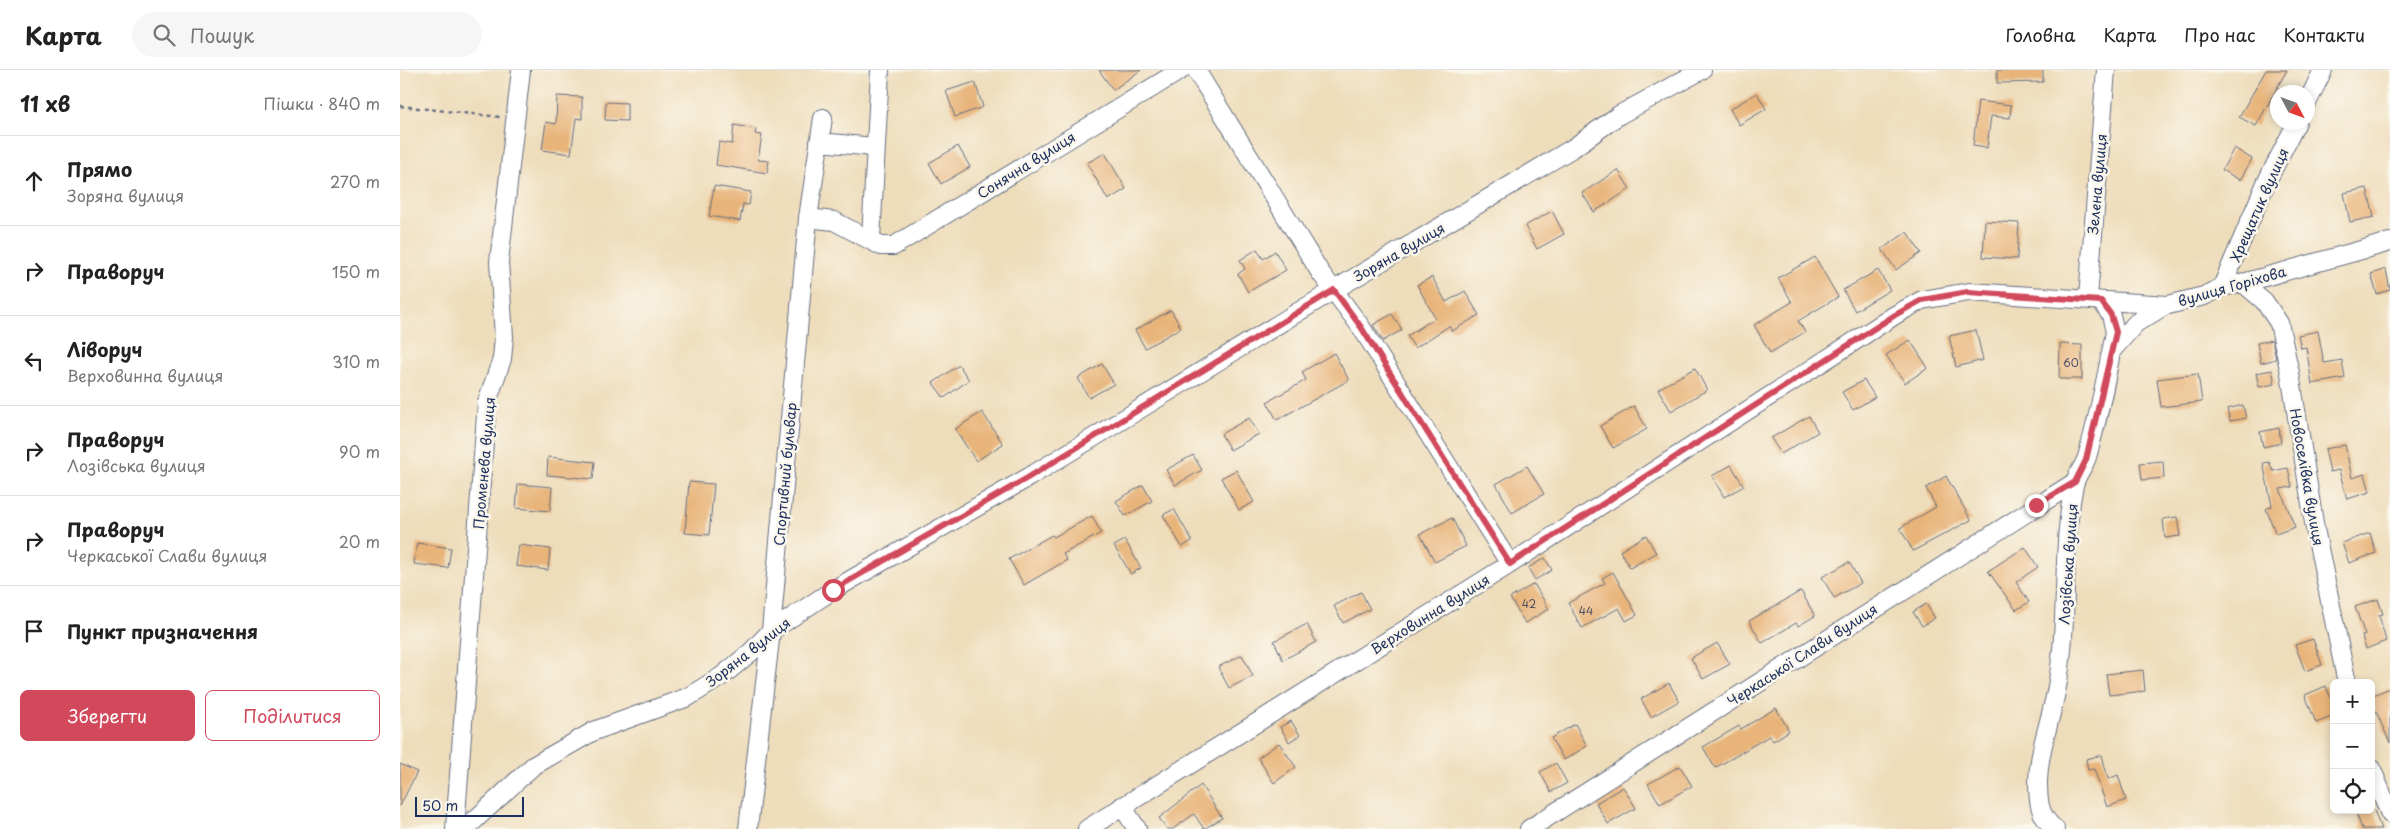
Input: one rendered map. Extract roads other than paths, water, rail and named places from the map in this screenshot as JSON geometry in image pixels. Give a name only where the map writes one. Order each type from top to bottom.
[{"type":"street","name":"Променева вулиця","points":[[455,829],[487,402],[502,359],[504,337],[499,262],[521,70]]},
{"type":"street","points":[[871,239],[880,70]]},
{"type":"street","name":"Сонячна вулиця","points":[[808,218],[834,221],[881,246],[894,246],[1181,70]]},
{"type":"street","points":[[1196,70],[1320,272],[1361,327],[1510,564]]},
{"type":"street","name":"Зоряна вулиця","points":[[465,829],[533,766],[594,732],[688,697],[722,676],[751,652],[771,631],[833,590],[1029,477],[1334,290],[1573,148],[1619,115],[1702,70]]},
{"type":"street","name":"Зелена вулиця","points":[[2094,300],[2106,70]]},
{"type":"street","points":[[2315,87],[2324,70]]},
{"type":"street","name":"Спортивний бульвар","points":[[748,829],[771,631],[808,218],[822,118]]},
{"type":"street","name":"Хрещатик вулиця","points":[[2222,287],[2266,183],[2293,130]]},
{"type":"street","points":[[819,142],[875,147]]},
{"type":"street","name":"вулиця Горіхова","points":[[2094,300],[2168,305],[2204,296],[2222,287],[2243,283],[2390,242]]},
{"type":"street","name":"Новоселівка вулиця","points":[[2243,283],[2264,300],[2278,323],[2290,373],[2315,530],[2346,679]]},
{"type":"street","name":"Верховинна вулиця","points":[[1087,829],[1510,564],[1895,315],[1922,300],[1968,292],[2094,300]]},
{"type":"street","name":"Лозівська вулиця","points":[[2055,829],[2044,820],[2041,814],[2038,783],[2041,749],[2058,682],[2065,612],[2070,511],[2075,482],[2086,460],[2116,332],[2114,323],[2094,300]]},
{"type":"street","points":[[2112,351],[2136,323],[2168,305]]},
{"type":"street","name":"Черкаської Слави вулиця","points":[[1529,829],[2075,482]]},
{"type":"street","points":[[2372,769],[2390,814]]},
{"type":"street","points":[[1122,806],[1137,829]]}]
